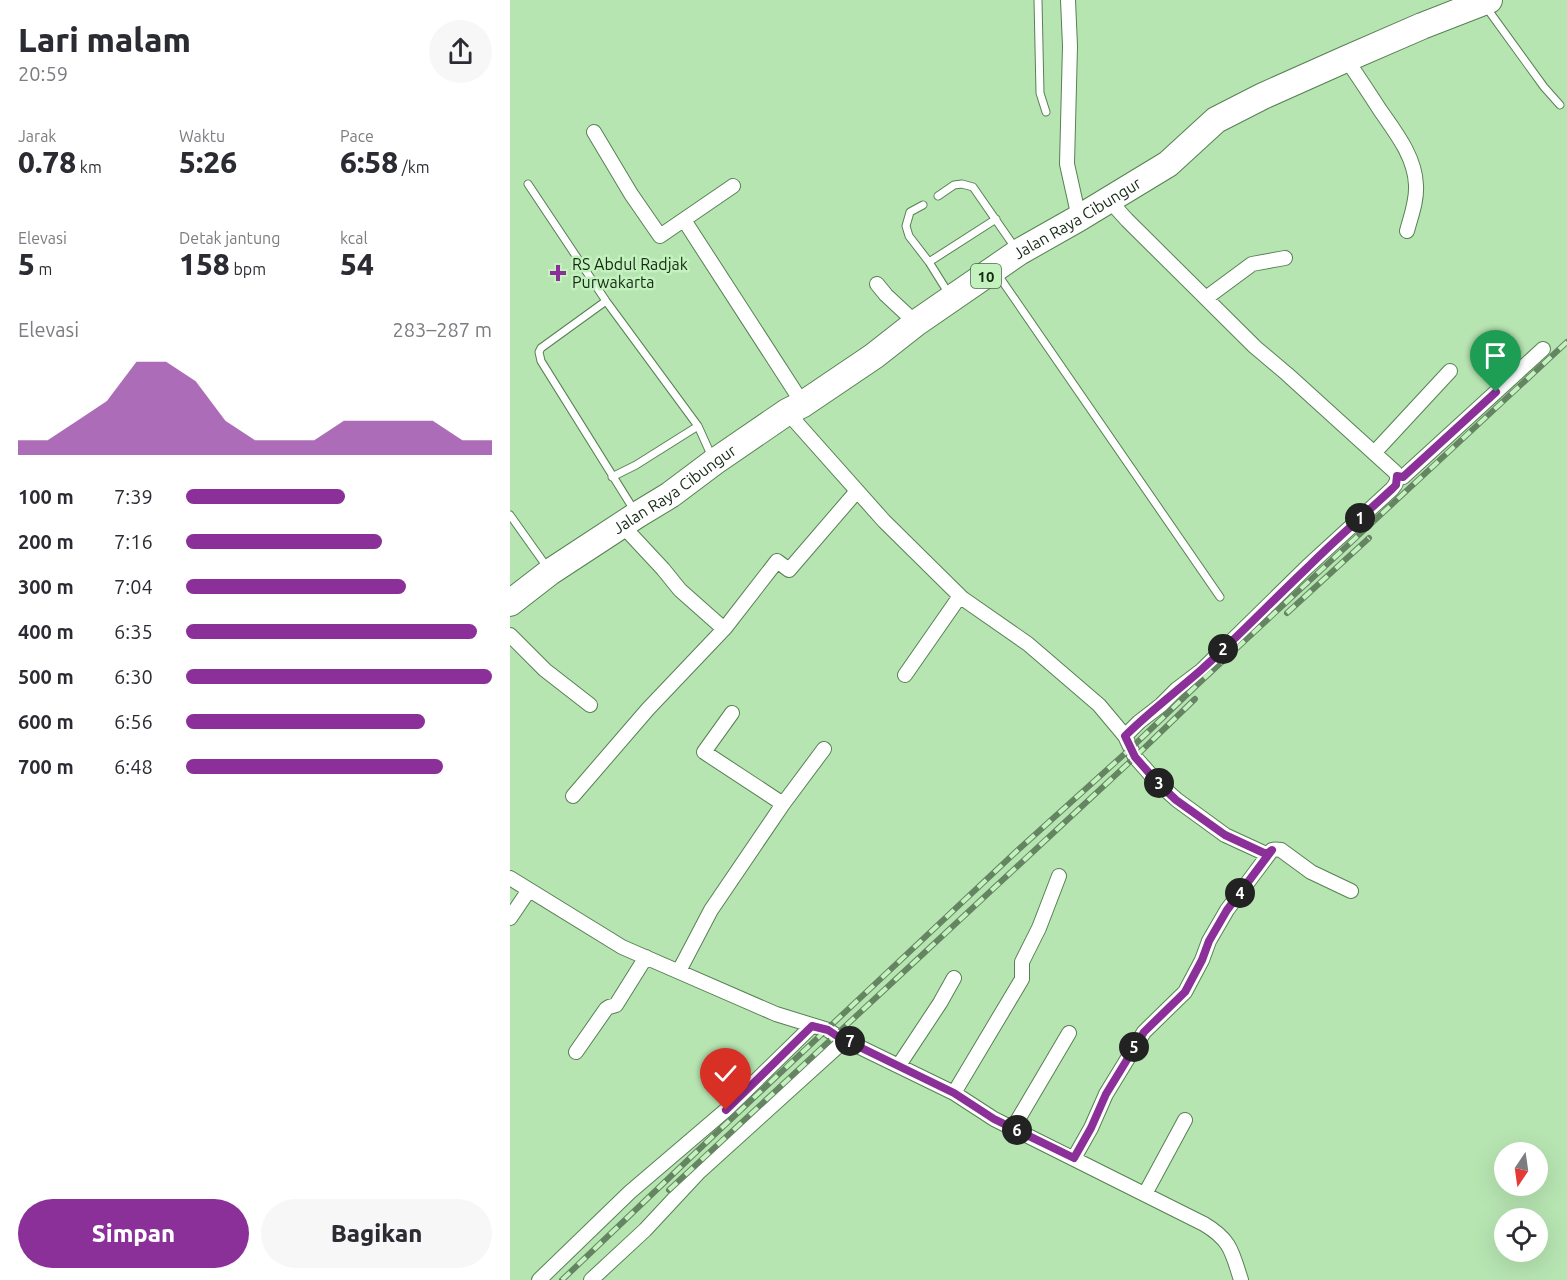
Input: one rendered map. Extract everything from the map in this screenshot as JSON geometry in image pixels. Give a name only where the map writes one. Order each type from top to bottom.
[{"type":"highway","name":"Jalan Raya Cibungur","points":[[510,603],[550,572],[670,495],[714,462],[874,356],[916,323],[1019,252],[1168,164],[1216,120],[1346,59],[1486,1]]},
{"type":"street","points":[[1068,0],[1070,46],[1066,152],[1079,218]]},
{"type":"street","points":[[1346,59],[1400,139],[1410,158],[1416,188],[1407,231]]},
{"type":"street","points":[[594,132],[631,194],[660,236],[733,186]]},
{"type":"street","points":[[1108,199],[1255,347],[1397,476],[1396,485],[1392,489],[1307,567],[1202,670],[1177,689],[1125,736]]},
{"type":"street","points":[[684,220],[795,408],[857,491],[884,521],[960,596],[1028,644],[1099,705],[1125,736],[1135,757],[1176,800],[1225,835],[1264,853],[1281,850],[1311,872],[1351,891]]},
{"type":"street","points":[[1206,298],[1252,264],[1285,258]]},
{"type":"street","points":[[877,284],[916,323]]},
{"type":"street","points":[[1397,476],[1403,477],[1543,349]]},
{"type":"street","points":[[1374,453],[1449,371]]},
{"type":"street","points":[[573,796],[648,709],[724,629],[777,561],[789,570],[857,491]]},
{"type":"street","points":[[629,520],[680,590],[724,629]]},
{"type":"street","points":[[905,675],[960,596]]},
{"type":"street","points":[[510,635],[545,670],[590,705]]},
{"type":"street","points":[[732,713],[704,752],[783,804]]},
{"type":"street","points":[[679,971],[711,910],[783,804],[824,749]]},
{"type":"street","points":[[1074,1158],[1106,1094],[1144,1032],[1185,992],[1209,941],[1227,910],[1272,850]]},
{"type":"street","points":[[954,1093],[1022,980],[1022,962],[1039,928],[1059,876]]},
{"type":"street","points":[[510,878],[621,947],[776,1014],[828,1030],[954,1093],[994,1119],[1145,1194],[1217,1233],[1226,1241],[1232,1252],[1241,1280]]},
{"type":"street","points":[[510,918],[529,890]]},
{"type":"street","points":[[576,1052],[606,1009],[616,1005],[646,957]]},
{"type":"street","points":[[899,1065],[954,978]]},
{"type":"street","points":[[539,1280],[630,1192],[726,1110],[812,1026]]},
{"type":"street","points":[[1012,1128],[1069,1033]]},
{"type":"street","points":[[591,1280],[645,1230],[699,1172],[846,1039]]},
{"type":"street","points":[[1145,1194],[1185,1120]]},
{"type":"lane","points":[[1038,0],[1040,93],[1046,112]]},
{"type":"lane","points":[[1486,1],[1544,87],[1560,105]]},
{"type":"lane","points":[[528,184],[606,300],[698,426],[714,462]]},
{"type":"lane","points":[[938,196],[954,185],[974,187],[1019,252]]},
{"type":"lane","points":[[923,205],[910,212],[906,230],[952,299]]},
{"type":"lane","points":[[929,262],[996,219]]},
{"type":"lane","points":[[995,270],[1220,597]]},
{"type":"lane","points":[[606,300],[559,334],[539,352],[542,361],[612,477],[629,520]]},
{"type":"lane","points":[[612,477],[636,465],[698,426]]},
{"type":"lane","points":[[510,514],[550,572]]},
{"type":"railway","points":[[562,1280],[1019,849],[1130,749],[1567,342]]},
{"type":"railway","points":[[1287,613],[1369,538]]},
{"type":"railway","points":[[669,1190],[1195,699]]},
{"type":"place","name":"RS Abdul Radjak Purwakarta","points":[[558,273]]},
{"type":"route","points":[[726,1110],[812,1026],[828,1030],[899,1065],[954,1093],[994,1119],[1074,1158],[1106,1094],[1144,1032],[1185,992],[1209,941],[1227,910],[1272,850],[1264,853],[1225,835],[1176,800],[1135,757],[1125,736],[1177,689],[1202,670],[1307,567],[1392,489],[1396,485],[1397,476],[1403,477],[1496,392]]}]
